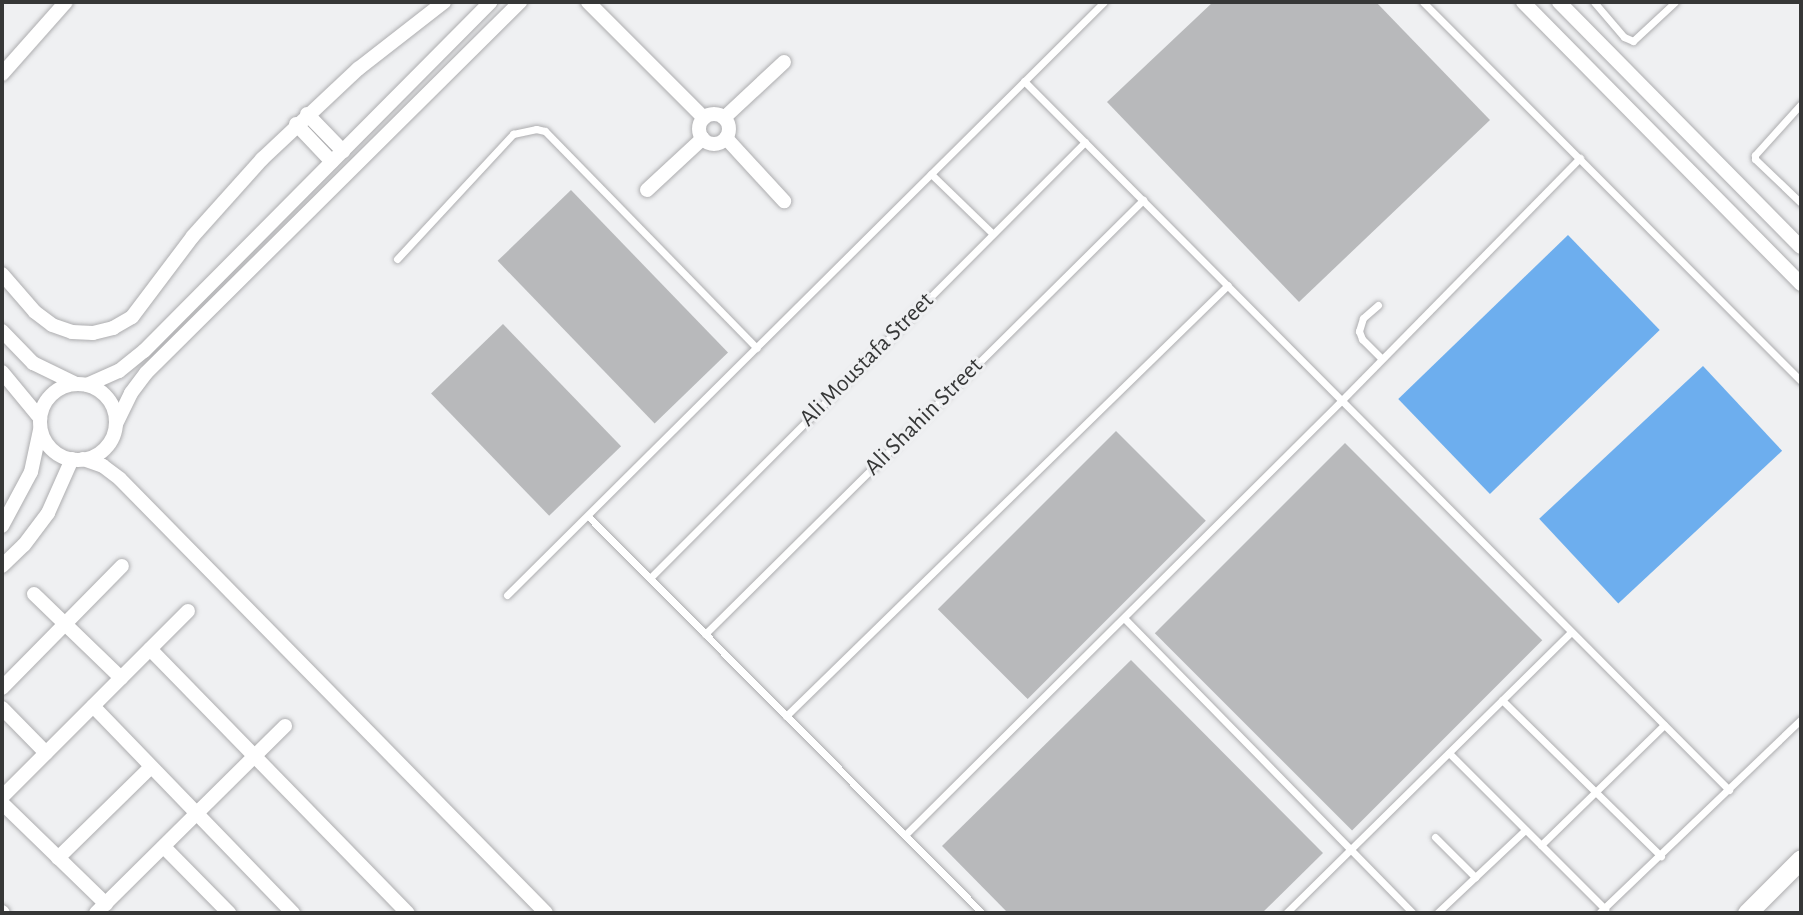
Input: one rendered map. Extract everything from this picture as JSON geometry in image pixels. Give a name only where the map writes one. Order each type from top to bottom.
[{"type":"street","points":[[2,74],[66,2]]},
{"type":"street","points":[[2,274],[36,312],[52,325],[72,332],[93,333],[114,328],[132,317],[218,206],[302,119],[366,62],[444,2]]},
{"type":"street","points":[[2,526],[31,472],[40,423],[48,398],[65,386],[81,384],[119,371],[144,351],[491,2]]},
{"type":"street","points":[[2,566],[24,545],[48,513],[77,459],[102,451],[110,443],[116,424],[137,383],[520,2]]},
{"type":"street","points":[[588,2],[704,118]]},
{"type":"street","points":[[1523,2],[1801,284]]},
{"type":"street","points":[[1559,2],[1801,247]]},
{"type":"street","points":[[724,118],[783,61]]},
{"type":"street","points":[[714,114],[724,118],[729,130],[726,138],[712,143],[703,138],[700,130],[704,118],[714,114]]},
{"type":"street","points":[[302,119],[337,156]]},
{"type":"street","points":[[647,190],[703,138]]},
{"type":"street","points":[[726,138],[784,201]]},
{"type":"street","points":[[2,331],[33,363],[97,388],[111,403],[116,424]]},
{"type":"street","points":[[13,383],[29,374],[33,363]]},
{"type":"street","points":[[119,371],[124,379],[137,383]]},
{"type":"street","points":[[2,372],[13,383],[40,423],[51,449],[103,466],[120,479],[546,913]]},
{"type":"street","points":[[2,688],[122,566]]},
{"type":"street","points":[[34,594],[121,678]]},
{"type":"street","points":[[2,797],[188,611]]},
{"type":"street","points":[[150,649],[398,910]]},
{"type":"street","points":[[93,706],[293,913]]},
{"type":"street","points":[[2,708],[46,753]]},
{"type":"street","points":[[2,803],[58,858],[101,909],[285,726]]},
{"type":"street","points":[[58,858],[151,767]]},
{"type":"street","points":[[164,846],[229,913]]},
{"type":"street","points":[[1747,913],[1800,861]]},
{"type":"lane","points":[[507,595],[1104,2]]},
{"type":"lane","points":[[1423,2],[1801,381]]},
{"type":"lane","points":[[1594,2],[1624,37],[1633,41],[1675,2]]},
{"type":"lane","points":[[1024,81],[1729,790]]},
{"type":"lane","points":[[1801,104],[1767,138],[1755,159],[1801,202]]},
{"type":"lane","points":[[397,259],[513,134],[536,129],[545,131],[757,348]]},
{"type":"lane","name":"Ali Moustafa Street","points":[[650,578],[1085,142]]},
{"type":"lane","points":[[905,835],[1341,401],[1580,158]]},
{"type":"lane","points":[[931,174],[993,234]]},
{"type":"lane","name":"Ali Shahin Street","points":[[705,634],[1143,200]]},
{"type":"lane","points":[[786,716],[1228,285]]},
{"type":"lane","points":[[1378,304],[1363,318],[1359,331],[1362,339],[1382,359]]},
{"type":"lane","points":[[588,516],[982,913]]},
{"type":"lane","points":[[1124,618],[1413,913]]},
{"type":"lane","points":[[1286,913],[1571,632]]},
{"type":"lane","points":[[1502,700],[1661,856]]},
{"type":"lane","points":[[1449,753],[1602,911],[1801,719]]},
{"type":"lane","points":[[1541,845],[1664,725]]},
{"type":"lane","points":[[1437,913],[1525,830]]},
{"type":"lane","points":[[1435,837],[1475,877]]},
{"type":"water","points":[[1568,235],[1660,330],[1490,494],[1398,399]]},
{"type":"water","points":[[1703,366],[1782,451],[1618,604],[1539,519]]},
{"type":"building","points":[[1213,2],[1376,2],[1490,120],[1299,302],[1107,102]]},
{"type":"building","points":[[571,190],[728,353],[655,423],[498,261]]},
{"type":"building","points":[[503,324],[621,446],[549,516],[431,393]]},
{"type":"building","points":[[1116,431],[1206,521],[1028,699],[938,609]]},
{"type":"building","points":[[1345,443],[1542,640],[1352,830],[1155,633]]},
{"type":"building","points":[[1131,660],[1323,853],[1262,913],[1008,913],[942,846]]}]
